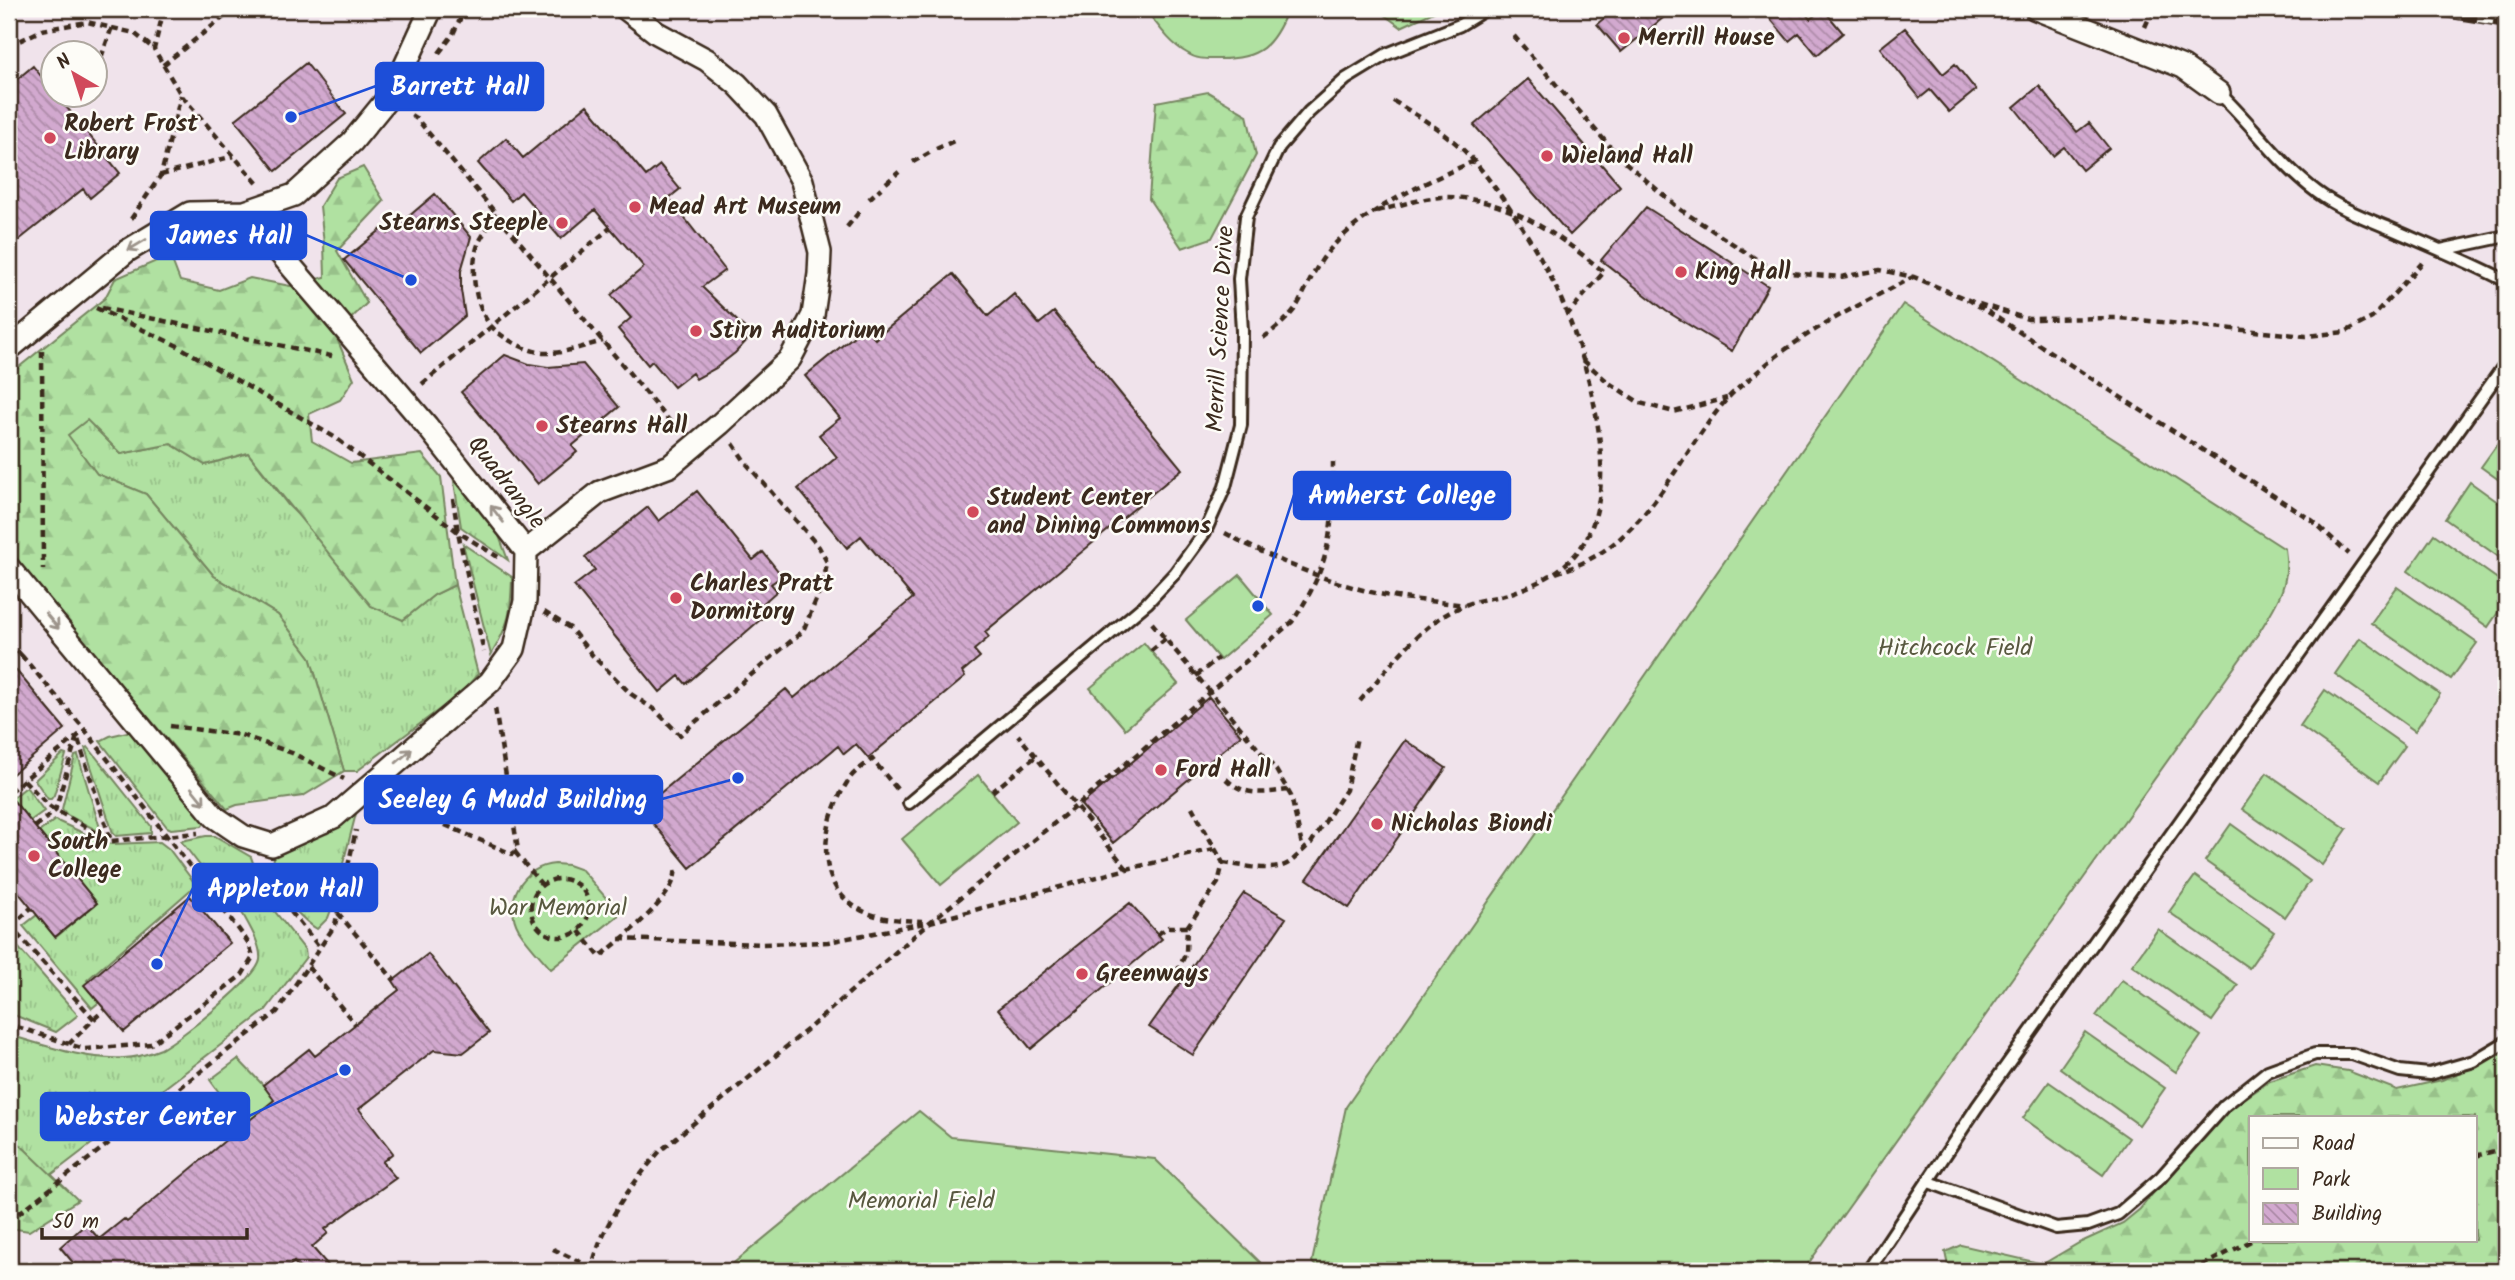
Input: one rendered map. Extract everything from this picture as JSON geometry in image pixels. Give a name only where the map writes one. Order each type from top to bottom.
[{"type":"street","points":[[9,349],[127,251],[190,213],[245,212],[294,195],[352,142],[393,92],[431,9]]},
{"type":"street","points":[[526,551],[600,492],[670,466],[790,359],[813,315],[820,252],[802,181],[766,115],[737,84],[707,60],[657,33],[626,9]]},
{"type":"street","points":[[2036,9],[2183,68],[2219,93]]},
{"type":"street","name":"Quadrangle","points":[[9,568],[215,817],[243,836],[272,845],[334,817],[491,682],[514,649],[525,601],[526,551],[404,399],[245,212]]},
{"type":"lane","name":"Merrill Science Drive","points":[[909,803],[1147,603],[1175,573],[1209,524],[1225,487],[1241,425],[1242,331],[1239,279],[1246,217],[1279,147],[1309,112],[1346,79],[1387,54],[1460,25],[1486,9]]},
{"type":"lane","points":[[2219,93],[2278,157],[2318,193],[2360,216],[2506,281]]},
{"type":"lane","points":[[2441,250],[2506,236]]},
{"type":"lane","points":[[1868,1271],[1978,1107],[2506,363]]},
{"type":"lane","points":[[1930,1182],[2056,1228],[2088,1225],[2118,1214],[2161,1177],[2224,1106],[2268,1071],[2315,1054],[2352,1054],[2400,1070],[2429,1074],[2474,1060],[2506,1042]]},
{"type":"path","points":[[154,49],[164,9]]},
{"type":"path","points":[[163,65],[234,9]]},
{"type":"path","points":[[433,60],[452,36],[465,9]]},
{"type":"path","points":[[9,46],[42,30],[87,22],[134,33],[154,49],[181,95],[260,187]]},
{"type":"path","points":[[108,38],[112,27]]},
{"type":"path","points":[[1514,36],[1619,157],[1681,210],[1776,272],[1841,277],[1880,270],[1914,277],[1971,301],[2028,319],[2119,318],[2306,336],[2345,332],[2372,318],[2420,263],[2431,261]]},
{"type":"path","points":[[129,221],[160,175],[181,95]]},
{"type":"path","points":[[1390,99],[1449,137],[1474,161],[1511,213],[1558,291],[1583,359],[1596,412],[1602,488],[1598,514],[1572,559],[1548,576]]},
{"type":"path","points":[[411,115],[692,447]]},
{"type":"path","points":[[913,162],[954,141]]},
{"type":"path","points":[[160,175],[233,156]]},
{"type":"path","points":[[1263,338],[1286,320],[1297,304],[1309,277],[1328,251],[1377,211],[1474,161]]},
{"type":"path","points":[[886,183],[899,172]]},
{"type":"path","points":[[869,199],[881,188]]},
{"type":"path","points":[[1377,211],[1443,197],[1475,199],[1538,224],[1566,241],[1604,272],[1567,315]]},
{"type":"path","points":[[847,226],[859,212]]},
{"type":"path","points":[[496,214],[479,244],[475,263],[476,288],[482,309],[492,326],[516,344],[543,353],[570,350],[603,341]]},
{"type":"path","points":[[404,399],[610,228]]},
{"type":"path","points":[[1360,701],[1413,641],[1440,620],[1465,605],[1514,592],[1590,560],[1622,537],[1644,516],[1728,397],[1794,342],[1833,318],[1914,277]]},
{"type":"path","points":[[1971,301],[2313,521],[2362,567]]},
{"type":"path","points":[[375,365],[93,306],[178,346],[336,438],[458,532],[526,574]]},
{"type":"path","points":[[42,322],[43,581]]},
{"type":"path","points":[[1583,359],[1609,383],[1640,403],[1674,412],[1728,397]]},
{"type":"path","points":[[525,601],[570,628],[593,656],[631,694],[655,710],[680,735],[803,631],[824,581],[827,562],[818,547],[746,463],[720,424]]},
{"type":"path","points":[[553,1249],[591,1269],[606,1228],[622,1201],[660,1151],[808,1029],[930,922],[1076,806],[1292,622],[1309,597],[1324,562],[1333,520],[1333,462]]},
{"type":"path","points":[[138,723],[241,735],[292,753],[365,790],[512,855],[519,850],[491,682],[458,532],[452,491]]},
{"type":"path","points":[[1209,524],[1248,546],[1318,576],[1366,591],[1465,605]]},
{"type":"path","points":[[1154,625],[1276,770],[1288,790],[1297,816],[1303,850]]},
{"type":"path","points":[[1151,651],[1166,639]]},
{"type":"path","points":[[9,642],[85,730],[249,944],[253,957],[242,975],[151,1044],[84,1049],[9,1024]]},
{"type":"path","points":[[9,654],[22,656]]},
{"type":"path","points":[[1196,676],[1218,658]]},
{"type":"path","points":[[1006,721],[1127,869]]},
{"type":"path","points":[[9,792],[85,730]]},
{"type":"path","points":[[35,827],[55,811],[77,736]]},
{"type":"path","points":[[77,736],[111,841]]},
{"type":"path","points":[[1223,863],[1276,868],[1288,864],[1311,843],[1346,790],[1357,737]]},
{"type":"path","points":[[992,792],[1035,757]]},
{"type":"path","points":[[909,803],[872,760],[849,778],[835,806],[826,840],[827,865],[843,897],[859,909],[891,919],[930,922]]},
{"type":"path","points":[[1226,779],[1235,788],[1249,794],[1288,790]]},
{"type":"path","points":[[24,780],[55,811],[111,841],[202,832]]},
{"type":"path","points":[[9,1220],[276,1012],[335,925],[365,790]]},
{"type":"path","points":[[1174,978],[1186,953],[1187,927],[1218,883],[1223,863],[1192,807]]},
{"type":"path","points":[[619,939],[762,944],[828,942],[930,922],[1127,869],[1214,849]]},
{"type":"path","points":[[515,852],[542,885]]},
{"type":"path","points":[[264,864],[263,877],[320,948]]},
{"type":"path","points":[[579,932],[600,957],[653,909],[672,887],[677,876],[675,868]]},
{"type":"path","points":[[222,908],[263,877]]},
{"type":"path","points":[[561,879],[580,886],[590,904],[590,914],[579,932],[571,936],[553,937],[537,927],[530,910],[531,901],[542,885],[561,879]]},
{"type":"path","points":[[31,908],[10,926],[94,1019]]},
{"type":"path","points":[[338,912],[394,980]]},
{"type":"path","points":[[1158,934],[1168,927],[1187,927]]},
{"type":"path","points":[[308,967],[355,1024]]},
{"type":"path","points":[[69,1044],[105,1009]]},
{"type":"path","points":[[2476,1156],[2506,1148]]},
{"type":"path","points":[[2191,1271],[2249,1242]]},
{"type":"shaded area","points":[[9,9],[2414,9],[2506,24],[2506,1148],[2476,1116],[2249,1116],[2249,1241],[2191,1271],[9,1271]]},
{"type":"green space","points":[[1145,9],[1288,9],[1277,32],[1255,53],[1233,58],[1202,59],[1175,44]]},
{"type":"green space","points":[[1376,9],[1440,9],[1401,27]]},
{"type":"green space","points":[[1208,92],[1247,115],[1256,155],[1212,238],[1182,248],[1149,199],[1156,102]]},
{"type":"green space","points":[[363,167],[384,201],[337,251],[367,303],[335,334],[354,379],[340,400],[309,414],[312,441],[351,463],[422,454],[441,477],[455,585],[434,595],[403,620],[371,606],[248,453],[205,465],[171,444],[121,454],[87,420],[68,435],[97,474],[146,494],[214,576],[278,615],[310,657],[344,771],[303,796],[237,805],[227,809],[9,555],[9,375],[105,298],[115,279],[170,255],[180,281],[219,290],[250,278],[290,286],[325,277],[320,206],[337,178]]},
{"type":"green space","name":"Hitchcock Field","points":[[1903,304],[2285,549],[2284,584],[2271,613],[1803,1271],[1320,1271],[1312,1262],[1346,1107]]},
{"type":"green space","points":[[87,419],[121,454],[171,444],[205,465],[248,453],[288,505],[403,620],[434,595],[455,585],[478,674],[460,694],[357,771],[344,771],[310,657],[278,615],[214,576],[146,494],[97,474],[67,435]]},
{"type":"green space","points":[[2506,432],[2506,485],[2481,467]]},
{"type":"green space","points":[[453,475],[499,536],[508,560],[461,527]]},
{"type":"green space","points":[[2470,482],[2506,508],[2506,562],[2445,519]]},
{"type":"green space","points":[[2434,534],[2506,585],[2506,601],[2488,627],[2408,571]]},
{"type":"green space","points":[[463,544],[512,577],[508,618],[491,655]]},
{"type":"green space","points":[[1240,575],[1273,615],[1220,660],[1186,620]]},
{"type":"green space","points":[[2397,587],[2477,643],[2451,679],[2371,623]]},
{"type":"green space","points":[[2360,638],[2440,694],[2415,731],[2335,674]]},
{"type":"green space","points":[[1144,643],[1178,684],[1125,729],[1090,688]]},
{"type":"green space","points":[[2325,690],[2405,746],[2379,782],[2300,726]]},
{"type":"green space","points":[[131,731],[205,822],[202,826],[171,829],[167,827],[100,741]]},
{"type":"green space","points":[[88,747],[151,826],[151,833],[116,836],[113,833],[85,748]]},
{"type":"green space","points":[[63,754],[66,755],[54,795],[48,799],[35,780]]},
{"type":"green space","points":[[78,755],[100,828],[98,831],[67,815],[62,809],[75,756]]},
{"type":"green space","points":[[2267,773],[2347,829],[2322,865],[2242,809]]},
{"type":"green space","points":[[978,775],[1017,822],[941,885],[902,839]]},
{"type":"green space","points":[[25,788],[44,811],[30,821],[15,803],[9,808],[9,801]]},
{"type":"green space","points":[[359,802],[331,910],[328,918],[317,929],[294,909],[275,884],[275,850]]},
{"type":"green space","points":[[55,820],[105,843],[160,842],[169,849],[196,885],[87,980],[103,999],[92,1008],[23,926],[37,915],[56,937],[97,903],[39,832]]},
{"type":"green space","points":[[2231,824],[2310,881],[2285,917],[2205,861]]},
{"type":"green space","points":[[215,836],[251,857],[251,875],[228,897],[224,897],[181,841]]},
{"type":"green space","name":"War Memorial","points":[[555,864],[582,870],[620,914],[551,969],[519,930],[513,908],[514,897],[525,878],[533,871]]},
{"type":"green space","points":[[2195,876],[2274,932],[2249,968],[2169,912]]},
{"type":"green space","points":[[258,890],[305,950],[306,957],[265,1011],[51,1175],[9,1134],[9,1035],[94,1057],[128,1058],[161,1049],[216,1008],[256,969],[260,953],[238,905]]},
{"type":"green space","points":[[2158,929],[2238,985],[2212,1021],[2132,965]]},
{"type":"green space","points":[[9,937],[78,1015],[56,1032],[9,1013]]},
{"type":"green space","points":[[2122,980],[2201,1036],[2176,1072],[2096,1016]]},
{"type":"green space","points":[[2085,1032],[2165,1088],[2139,1125],[2060,1068]]},
{"type":"green space","points":[[2506,1052],[2506,1271],[1949,1271],[1945,1252],[1961,1245],[2043,1264],[2079,1243],[2123,1223],[2140,1209],[2214,1120],[2270,1081],[2315,1066],[2348,1071],[2397,1090],[2442,1080]]},
{"type":"green space","points":[[238,1059],[263,1085],[315,1152],[297,1190],[210,1080]]},
{"type":"green space","points":[[2049,1082],[2129,1138],[2103,1175],[2023,1118]]},
{"type":"green space","name":"Memorial Field","points":[[919,1111],[951,1137],[1155,1159],[1269,1271],[724,1271]]},
{"type":"green space","points":[[9,1134],[78,1200],[29,1231],[9,1228]]},
{"type":"building","name":"Merrill House","points":[[1615,9],[1674,9],[1621,52],[1597,24]]},
{"type":"building","points":[[1762,9],[1802,9],[1810,19],[1823,9],[1843,33],[1817,55],[1799,33],[1789,41]]},
{"type":"building","points":[[1905,28],[1943,74],[1955,64],[1976,90],[1949,112],[1930,90],[1920,98],[1880,48]]},
{"type":"building","points":[[306,63],[346,114],[276,171],[235,120]]},
{"type":"building","name":"Robert Frost Library","points":[[33,66],[38,72],[38,108],[67,108],[120,173],[90,198],[83,189],[9,248],[9,86]]},
{"type":"building","name":"Wieland Hall","points":[[1528,79],[1620,186],[1570,235],[1474,125]]},
{"type":"building","points":[[2039,86],[2077,132],[2089,123],[2109,148],[2082,170],[2064,147],[2053,156],[2014,107]]},
{"type":"building","points":[[587,105],[646,176],[660,165],[680,189],[669,198],[725,270],[702,287],[752,335],[716,368],[696,379],[692,373],[674,387],[652,361],[648,365],[618,329],[631,318],[611,295],[644,267],[595,210],[561,239],[521,192],[511,201],[478,163],[506,138],[523,158]]},
{"type":"building","points":[[435,194],[471,237],[461,271],[465,316],[421,353],[344,260],[383,228],[388,234]]},
{"type":"building","name":"King Hall","points":[[1646,207],[1768,286],[1732,351],[1666,311],[1601,260]]},
{"type":"building","name":"Student Center and Dining Commons","points":[[953,274],[988,316],[1014,294],[1039,324],[1054,312],[1182,469],[985,632],[989,637],[974,650],[980,657],[962,672],[965,677],[868,758],[856,744],[844,754],[838,746],[690,868],[641,809],[786,689],[794,698],[913,598],[861,536],[847,548],[798,489],[837,457],[819,435],[840,418],[805,376],[865,327],[875,339]]},
{"type":"building","name":"Stearns Hall","points":[[505,355],[529,364],[548,367],[583,364],[619,407],[572,446],[577,452],[538,484],[461,392]]},
{"type":"building","name":"Charles Pratt Dormitory","points":[[697,491],[753,560],[763,552],[782,576],[771,584],[777,591],[760,606],[767,614],[686,684],[679,676],[660,692],[574,586],[595,570],[585,557],[648,507],[659,521]]},
{"type":"building","points":[[9,662],[65,729],[9,777]]},
{"type":"building","name":"Ford Hall","points":[[1209,697],[1241,735],[1113,843],[1081,805]]},
{"type":"building","name":"Nicholas Biondi","points":[[1405,740],[1446,768],[1349,908],[1307,879]]},
{"type":"building","name":"South College","points":[[9,795],[97,903],[55,937],[9,881]]},
{"type":"building","points":[[1244,893],[1286,918],[1193,1055],[1149,1027]]},
{"type":"building","points":[[190,896],[230,943],[124,1032],[84,985]]},
{"type":"building","points":[[1130,903],[1162,939],[1031,1049],[998,1009]]},
{"type":"building","points":[[428,954],[489,1033],[463,1053],[434,1050],[359,1109],[393,1153],[382,1162],[396,1178],[325,1229],[328,1233],[312,1247],[333,1271],[302,1271],[294,1262],[283,1271],[211,1271],[203,1262],[192,1271],[80,1271],[60,1247],[86,1224],[99,1239],[124,1219],[127,1222],[274,1100],[263,1085],[309,1049],[315,1056],[399,990],[393,981]]},
{"type":"railway","points":[[2414,9],[2506,24]]},
{"type":"place","name":"Merrill House","points":[[1624,38]]},
{"type":"place","name":"Barrett Hall","points":[[291,117]]},
{"type":"place","name":"Robert Frost Library","points":[[50,138]]},
{"type":"place","name":"Wieland Hall","points":[[1547,156]]},
{"type":"place","name":"Mead Art Museum","points":[[635,207]]},
{"type":"place","name":"Stearns Steeple","points":[[562,223]]},
{"type":"place","name":"King Hall","points":[[1681,272]]},
{"type":"place","name":"James Hall","points":[[411,280]]},
{"type":"place","name":"Stirn Auditorium","points":[[696,331]]},
{"type":"place","name":"Stearns Hall","points":[[542,426]]},
{"type":"place","name":"Student Center and Dining Commons","points":[[973,512]]},
{"type":"place","name":"Charles Pratt Dormitory","points":[[676,598]]},
{"type":"place","name":"Amherst College","points":[[1258,606]]},
{"type":"place","name":"Ford Hall","points":[[1161,770]]},
{"type":"place","name":"Seeley G Mudd Building","points":[[738,778]]},
{"type":"place","name":"Nicholas Biondi","points":[[1377,824]]},
{"type":"place","name":"South College","points":[[34,856]]},
{"type":"place","name":"Appleton Hall","points":[[157,964]]},
{"type":"place","name":"Greenways","points":[[1082,974]]},
{"type":"place","name":"Webster Center","points":[[345,1070]]}]
